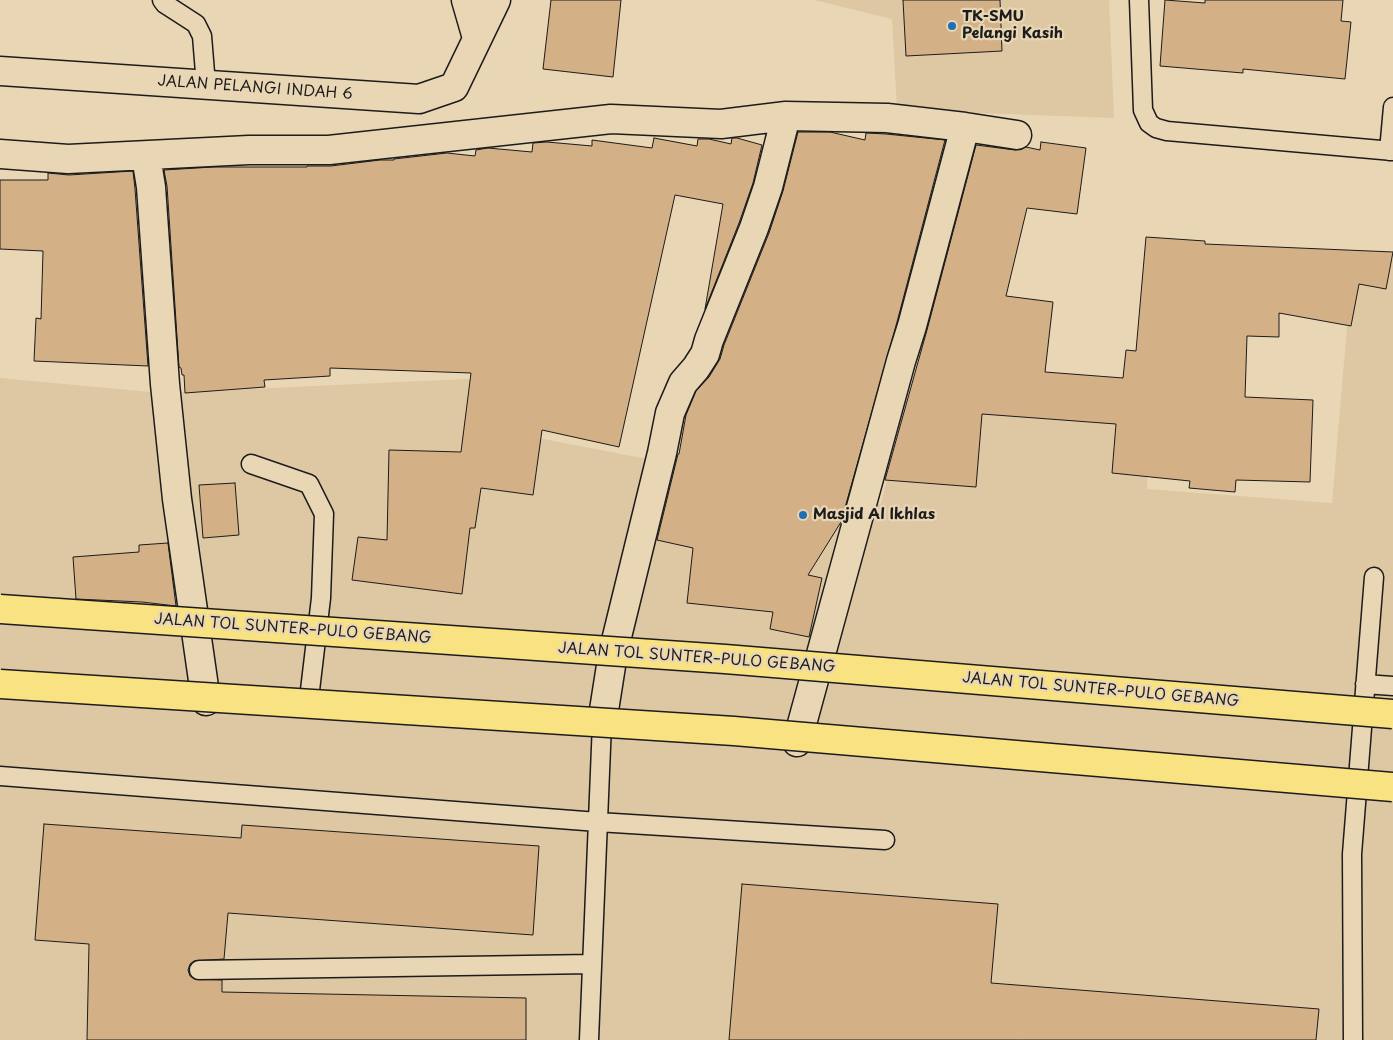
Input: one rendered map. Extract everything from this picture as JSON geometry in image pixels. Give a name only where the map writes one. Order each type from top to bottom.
[{"type":"highway","name":"JALAN TOL SUNTER–PULO GEBANG","points":[[0,609],[725,659],[1393,714]]},
{"type":"highway","points":[[0,684],[734,731],[1393,787]]},
{"type":"street","points":[[466,0],[477,38]]},
{"type":"street","name":"JALAN PELANGI INDAH 6","points":[[0,71],[419,100],[454,87],[496,0]]},
{"type":"street","points":[[602,723],[613,653],[670,413],[683,383],[705,354],[768,187],[786,116]]},
{"type":"street","points":[[0,154],[68,160],[249,150],[329,150],[611,119],[721,124],[786,116],[887,118],[1017,135]]},
{"type":"street","points":[[797,742],[965,127]]},
{"type":"street","points":[[146,156],[151,187],[165,384],[176,490],[206,700]]},
{"type":"lane","points":[[162,0],[164,4],[196,24],[202,36],[206,85]]},
{"type":"lane","points":[[1138,0],[1143,110],[1149,122],[1156,128],[1167,131],[1391,151],[1393,108]]},
{"type":"lane","points":[[251,464],[308,484],[324,514],[321,598],[308,706]]},
{"type":"lane","points":[[1353,1040],[1352,854],[1374,577]]},
{"type":"lane","points":[[1365,684],[1393,686]]},
{"type":"lane","points":[[589,1040],[602,723]]},
{"type":"lane","points":[[0,776],[598,822],[885,840]]},
{"type":"lane","points":[[199,970],[592,964]]},
{"type":"shaded area","points":[[814,0],[1109,0],[1114,118],[897,110],[892,19]]},
{"type":"shaded area","points":[[1353,256],[1393,259],[1393,1040],[0,1040],[0,378],[161,393],[489,378],[481,427],[881,504],[905,408],[1149,425],[1147,489],[1332,503]]},
{"type":"building","points":[[551,0],[621,0],[613,77],[543,69]]},
{"type":"building","name":"TK-SMU Pelangi Kasih","points":[[903,0],[1000,0],[1002,51],[906,56]]},
{"type":"building","points":[[1165,0],[1205,3],[1205,0],[1343,0],[1341,21],[1351,22],[1345,79],[1243,69],[1243,73],[1160,66]]},
{"type":"building","points":[[798,132],[830,132],[865,140],[866,133],[945,140],[841,522],[808,575],[822,578],[809,637],[770,629],[773,612],[687,603],[693,548],[657,540],[679,454],[686,415],[696,391],[709,377],[720,359],[769,233],[783,191]]},
{"type":"building","points":[[654,138],[697,146],[698,139],[709,139],[731,144],[732,138],[737,138],[762,145],[753,183],[705,309],[723,204],[675,195],[619,447],[542,430],[533,495],[481,488],[475,528],[470,528],[462,594],[352,580],[358,537],[387,540],[389,450],[461,452],[471,373],[330,368],[330,376],[264,380],[265,387],[185,393],[184,375],[182,375],[181,368],[179,367],[167,186],[164,170],[213,167],[331,166],[447,153],[475,156],[476,150],[488,148],[532,152],[533,143],[547,142],[592,146],[592,140],[652,148]]},
{"type":"building","points":[[1041,142],[1086,148],[1077,214],[1027,208],[1006,296],[1053,302],[1045,372],[1123,378],[1126,350],[1136,351],[1146,237],[1205,241],[1205,244],[1393,252],[1386,289],[1359,284],[1351,326],[1279,313],[1279,337],[1247,336],[1245,397],[1313,400],[1310,482],[1236,480],[1235,492],[1189,488],[1190,481],[1112,473],[1116,424],[982,414],[976,487],[885,480],[976,145],[1015,150],[1026,147],[1040,150]]},
{"type":"building","points":[[133,171],[148,366],[34,361],[36,318],[41,319],[43,251],[0,249],[0,180],[48,180],[48,173],[69,175]]},
{"type":"building","points":[[235,483],[239,535],[203,538],[199,485]]},
{"type":"building","points":[[168,543],[176,606],[142,602],[76,599],[73,557],[139,552],[139,545]]},
{"type":"building","points":[[44,824],[241,838],[242,825],[539,846],[533,935],[228,913],[224,959],[194,961],[190,964],[188,970],[190,976],[194,979],[222,980],[222,992],[526,998],[526,1040],[87,1040],[89,944],[35,940]]},
{"type":"building","points":[[742,884],[998,904],[991,983],[1319,1009],[1316,1040],[729,1040]]},
{"type":"place","name":"TK-SMU Pelangi Kasih","points":[[952,26]]},
{"type":"place","name":"Masjid Al Ikhlas","points":[[803,515]]}]
